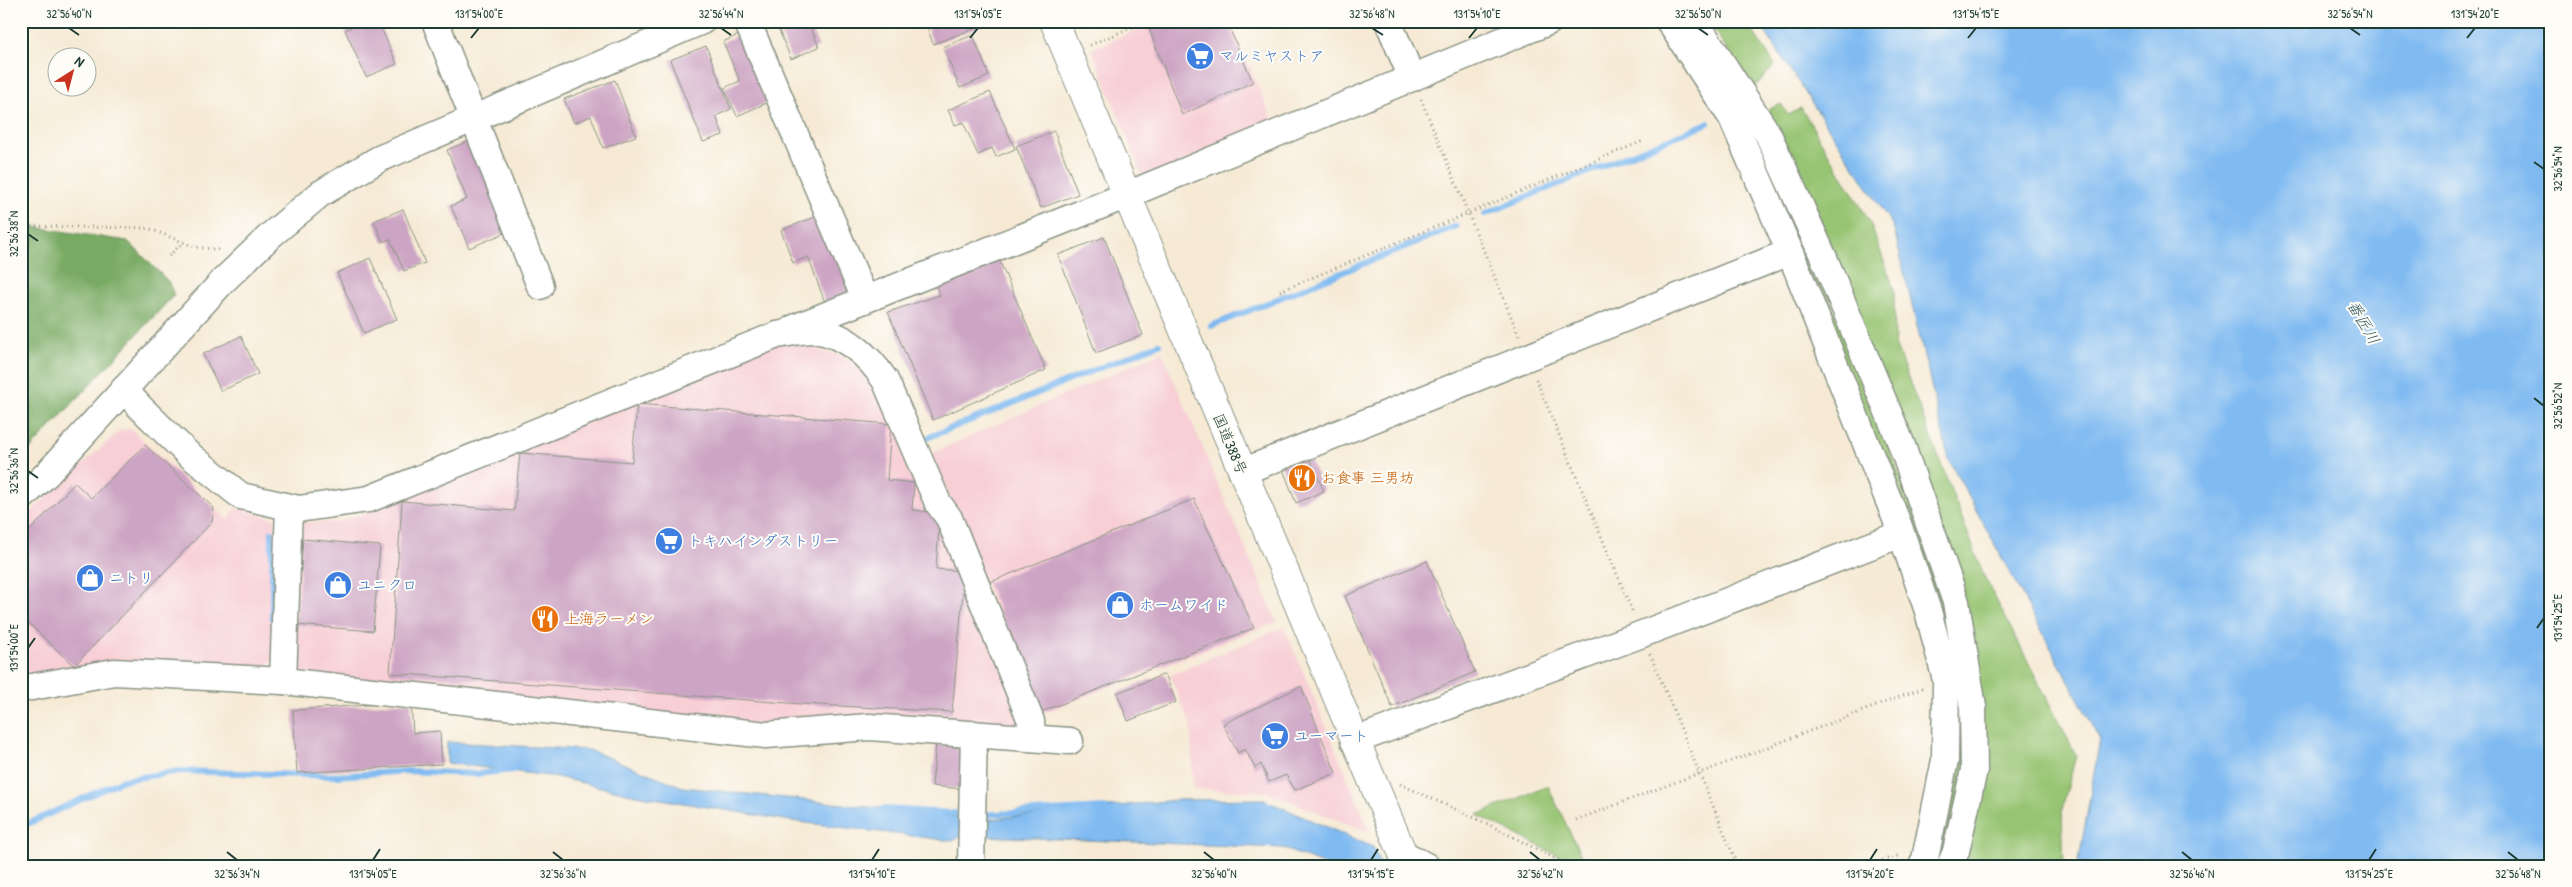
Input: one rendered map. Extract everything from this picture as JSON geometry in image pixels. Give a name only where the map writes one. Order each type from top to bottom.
[{"type":"highway","name":"国道388号","points":[[1054,21],[1405,859]]},
{"type":"street","points":[[435,21],[540,286]]},
{"type":"street","points":[[21,498],[47,474],[251,254],[297,213],[348,176],[379,159],[472,118],[702,21]]},
{"type":"street","points":[[747,21],[866,300]]},
{"type":"street","points":[[1388,21],[1412,78]]},
{"type":"street","points":[[124,389],[187,453],[241,496],[298,509],[369,499],[1126,196],[1550,21]]},
{"type":"street","points":[[1669,21],[1732,118],[1790,252],[1901,534],[1928,611],[1946,680],[1945,760],[1925,857]]},
{"type":"street","points":[[1695,21],[1768,134],[1776,151],[1901,443],[1956,602],[1973,707],[1974,770],[1956,851],[1950,866]]},
{"type":"street","points":[[1242,472],[1790,252]]},
{"type":"street","points":[[777,335],[807,331],[829,334],[860,351],[874,363],[885,380],[938,503],[949,518],[1031,720],[1032,738]]},
{"type":"street","points":[[283,681],[289,507]]},
{"type":"street","points":[[1354,741],[1642,634],[1901,534]]},
{"type":"street","points":[[21,688],[114,672],[283,681],[766,735],[869,727],[1070,741]]},
{"type":"street","points":[[971,866],[970,839],[974,734]]},
{"type":"street","points":[[1405,859],[1426,866]]},
{"type":"path","points":[[1089,46],[1147,21]]},
{"type":"path","points":[[1412,78],[1738,866]]},
{"type":"path","points":[[1280,291],[1643,141]]},
{"type":"path","points":[[21,226],[148,228],[195,247],[251,254]]},
{"type":"path","points":[[169,256],[183,242]]},
{"type":"path","points":[[1576,820],[1930,685]]},
{"type":"path","points":[[1366,768],[1490,825],[1569,866]]},
{"type":"path","points":[[1863,866],[1925,857]]},
{"type":"shaded area","points":[[1157,21],[1230,21],[1274,124],[1143,178],[1092,49]]},
{"type":"shaded area","name":"トキハインダストリー","points":[[781,340],[839,355],[871,377],[938,509],[1021,717],[1010,731],[784,728],[291,671],[299,522],[338,522],[375,509]]},
{"type":"shaded area","points":[[1162,352],[1277,622],[1038,715],[932,453]]},
{"type":"shaded area","points":[[131,429],[229,521],[235,508],[276,519],[278,655],[261,671],[21,680],[21,521],[119,431]]},
{"type":"shaded area","points":[[1284,627],[1371,833],[1267,792],[1193,789],[1191,726],[1170,675]]},
{"type":"green space","points":[[1708,21],[1746,21],[1775,65],[1753,89]]},
{"type":"green space","points":[[1781,104],[1788,115],[1801,108],[1869,220],[1894,289],[1895,344],[1985,578],[2076,755],[2062,810],[2064,866],[1960,866],[1965,611],[1763,112]]},
{"type":"green space","points":[[1765,137],[1952,607],[1969,767],[1944,866],[1925,866],[1952,686],[1752,148]]},
{"type":"green space","points":[[21,225],[128,241],[168,281],[174,295],[21,459]]},
{"type":"green space","points":[[1548,786],[1586,866],[1579,866],[1477,815]]},
{"type":"water","name":"番匠川","points":[[1758,21],[2551,21],[2551,866],[2078,866],[2100,739],[1949,460],[1893,226]]},
{"type":"water","points":[[447,742],[589,750],[683,787],[954,816],[962,820],[963,835],[953,841],[791,821],[636,795],[557,777],[447,763]]},
{"type":"water","points":[[1262,799],[1373,847],[1381,866],[1328,866],[1282,848],[984,836],[983,820],[1176,800]]},
{"type":"building","points":[[364,21],[378,21],[397,64],[366,77],[345,30]]},
{"type":"building","points":[[775,21],[808,21],[819,47],[791,59]]},
{"type":"building","points":[[925,21],[985,21],[987,24],[933,44]]},
{"type":"building","name":"マルミヤストア","points":[[1167,21],[1226,21],[1253,82],[1182,115],[1149,29]]},
{"type":"building","points":[[747,31],[778,98],[737,116],[724,88],[740,81],[723,42]]},
{"type":"building","points":[[973,35],[989,76],[960,88],[943,47]]},
{"type":"building","points":[[706,46],[731,109],[716,116],[723,135],[703,142],[670,60]]},
{"type":"building","points":[[615,80],[636,136],[603,148],[591,116],[574,123],[564,99]]},
{"type":"building","points":[[990,92],[1015,149],[996,157],[992,148],[978,155],[963,122],[955,125],[948,110]]},
{"type":"building","points":[[1054,131],[1078,194],[1041,208],[1016,146]]},
{"type":"building","points":[[476,138],[514,229],[469,248],[451,206],[467,199],[447,150]]},
{"type":"building","points":[[403,209],[425,263],[404,271],[390,239],[383,242],[374,221]]},
{"type":"building","points":[[826,213],[858,293],[826,305],[808,257],[793,263],[781,230]]},
{"type":"building","points":[[1104,237],[1143,335],[1096,353],[1058,255]]},
{"type":"building","points":[[997,255],[1046,370],[933,420],[888,312],[940,295],[935,284]]},
{"type":"building","points":[[370,258],[397,319],[364,333],[337,273]]},
{"type":"building","points":[[241,336],[258,374],[221,391],[203,354]]},
{"type":"building","name":"トキハインダストリー","points":[[637,404],[891,424],[887,480],[914,483],[912,510],[940,513],[936,569],[965,571],[952,712],[801,704],[390,673],[402,501],[514,511],[520,453],[632,462]]},
{"type":"building","name":"ニトリ","points":[[145,445],[214,508],[212,522],[74,666],[21,616],[21,540],[75,483],[91,498]]},
{"type":"building","name":"お食事 三男坊","points":[[1307,453],[1324,491],[1296,503],[1281,464]]},
{"type":"building","name":"ホームワイド","points":[[1194,499],[1254,628],[1041,712],[988,583]]},
{"type":"building","name":"ユニクロ","points":[[303,539],[380,546],[373,631],[296,625]]},
{"type":"building","points":[[1427,561],[1475,672],[1392,707],[1345,596]]},
{"type":"building","points":[[1165,674],[1176,702],[1128,721],[1117,693]]},
{"type":"building","name":"ユーマート","points":[[1301,686],[1336,773],[1295,790],[1286,775],[1269,782],[1261,764],[1255,768],[1245,749],[1238,753],[1223,724]]},
{"type":"building","points":[[411,702],[413,733],[440,731],[442,764],[297,773],[293,710]]},
{"type":"building","points":[[936,744],[968,748],[964,789],[932,786]]},
{"type":"waterway","points":[[1485,214],[1708,123]]},
{"type":"waterway","points":[[1211,326],[1456,226]]},
{"type":"waterway","points":[[927,438],[1159,344]]},
{"type":"waterway","points":[[272,532],[272,618]]},
{"type":"waterway","points":[[21,827],[123,780],[180,771],[336,776],[408,771],[475,774],[513,770]]},
{"type":"waterway","points":[[978,815],[1105,808]]},
{"type":"waterway","points":[[883,809],[968,814]]},
{"type":"place","name":"マルミヤストア","points":[[1200,56]]},
{"type":"place","name":"お食事 三男坊","points":[[1302,478]]},
{"type":"place","name":"トキハインダストリー","points":[[669,541]]},
{"type":"place","name":"ニトリ","points":[[90,578]]},
{"type":"place","name":"ユニクロ","points":[[338,585]]},
{"type":"place","name":"ホームワイド","points":[[1120,605]]},
{"type":"place","name":"上海ラーメン","points":[[545,619]]},
{"type":"place","name":"ユーマート","points":[[1275,736]]}]
